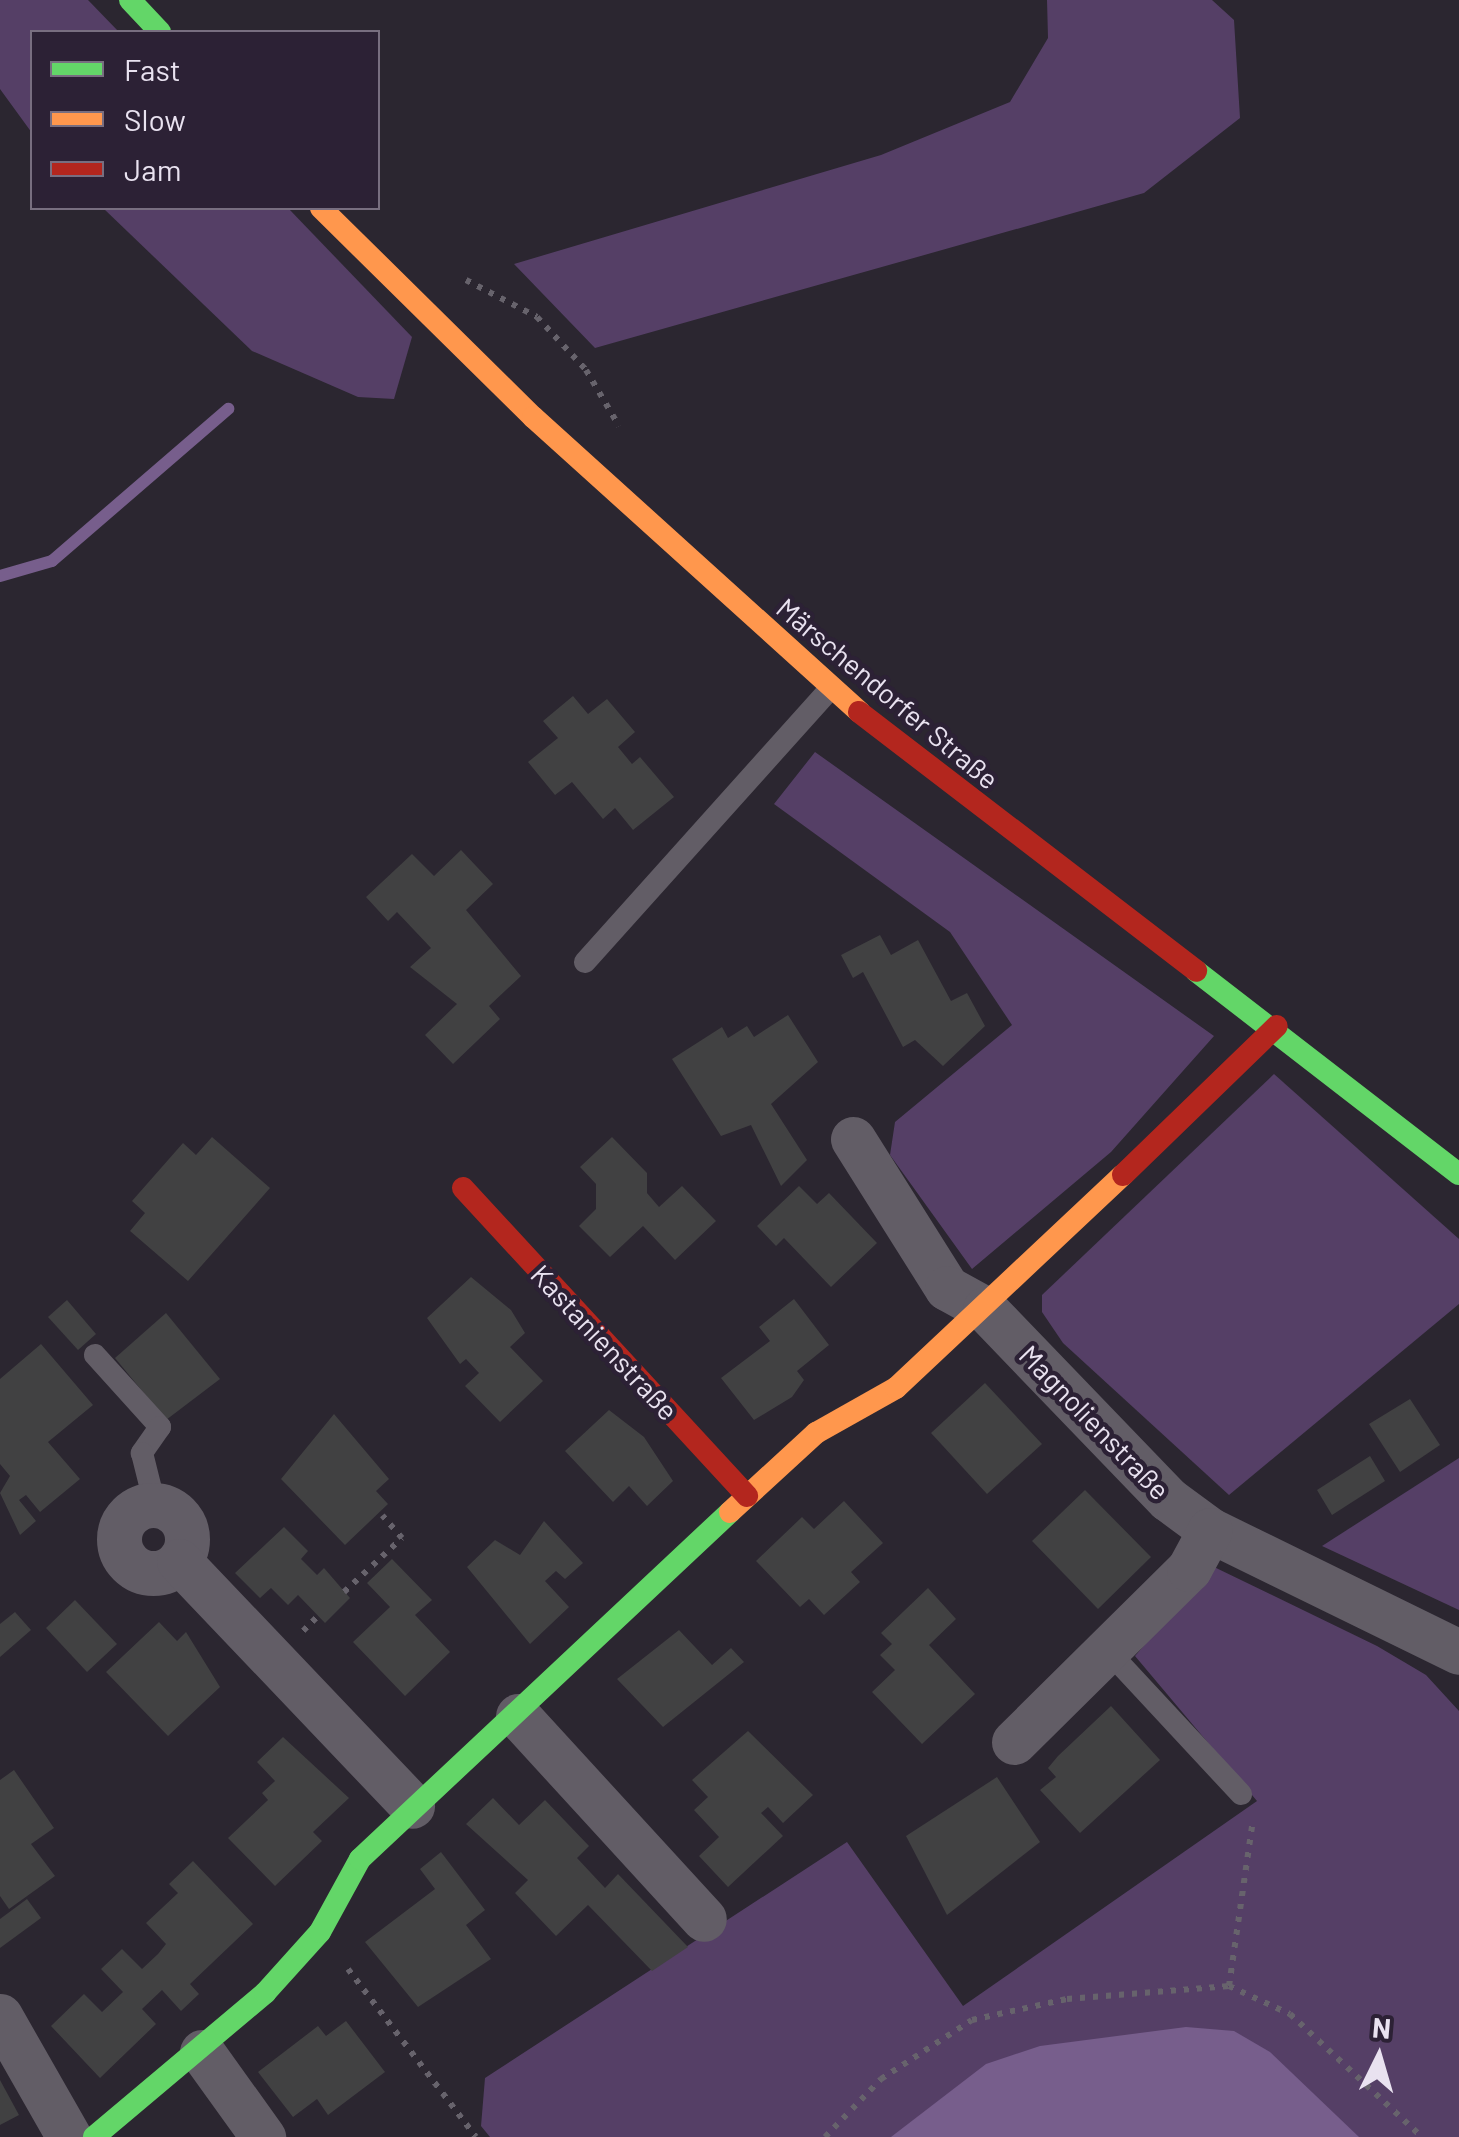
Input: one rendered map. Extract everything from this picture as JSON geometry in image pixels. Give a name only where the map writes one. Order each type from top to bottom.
[{"type":"street","points":[[130,0],[158,30]]},
{"type":"street","name":"Märschendorfer Straße","points":[[323,210],[532,418],[830,689],[1024,844],[1277,1026],[1459,1174]]},
{"type":"street","points":[[94,2137],[202,2052],[320,1932],[360,1859],[412,1806],[518,1716],[816,1434],[896,1388],[985,1309],[1277,1026]]},
{"type":"street","points":[[853,1138],[947,1288],[985,1309]]},
{"type":"street","name":"Kastanienstraße","points":[[463,1188],[747,1496]]},
{"type":"street","name":"Magnolienstraße","points":[[985,1309],[1168,1499],[1210,1530],[1459,1652]]},
{"type":"street","points":[[154,1505],[127,1517],[126,1560],[152,1573],[179,1561],[412,1806]]},
{"type":"street","points":[[1014,1742],[1109,1652],[1189,1568],[1210,1530]]},
{"type":"street","points":[[518,1716],[704,1919]]},
{"type":"street","points":[[0,2016],[69,2137]]},
{"type":"street","points":[[202,2052],[263,2137]]},
{"type":"lane","points":[[585,962],[830,689]]},
{"type":"lane","points":[[95,1355],[160,1426],[142,1453],[154,1505]]},
{"type":"lane","points":[[1109,1652],[1241,1794]]},
{"type":"path","points":[[458,276],[536,317],[586,370],[628,443]]},
{"type":"path","points":[[344,1592],[402,1538],[382,1515]]},
{"type":"path","points":[[1229,1986],[1252,1856],[1253,1819],[1241,1794]]},
{"type":"path","points":[[320,1932],[476,2137]]},
{"type":"path","points":[[826,2137],[881,2079],[972,2020],[1067,1999],[1229,1986],[1290,2014],[1422,2137]]},
{"type":"shaded area","points":[[0,0],[88,0],[117,30],[30,30],[30,130],[0,89]]},
{"type":"shaded area","points":[[1047,0],[1212,0],[1234,20],[1240,118],[1144,193],[595,348],[514,264],[881,155],[1010,102],[1048,38]]},
{"type":"shaded area","points":[[105,210],[290,210],[412,337],[394,399],[358,397],[252,351]]},
{"type":"shaded area","points":[[815,752],[1214,1036],[1111,1152],[972,1269],[890,1155],[895,1122],[1012,1025],[950,932],[774,804]]},
{"type":"shaded area","points":[[1274,1074],[1459,1239],[1459,1304],[1229,1495],[1063,1343],[1042,1312],[1042,1295]]},
{"type":"shaded area","points":[[1459,1458],[1459,1610],[1322,1546]]},
{"type":"shaded area","points":[[1212,1566],[1377,1646],[1426,1675],[1459,1711],[1459,2137],[490,2137],[481,2126],[485,2078],[847,1842],[963,2006],[1257,1801],[1135,1656]]},
{"type":"shaded area","points":[[1186,2027],[1234,2031],[1270,2052],[1359,2137],[891,2137],[986,2064],[1040,2046]]},
{"type":"building","points":[[573,696],[588,714],[607,699],[635,732],[618,747],[632,764],[640,757],[674,797],[633,830],[615,808],[603,819],[572,782],[555,795],[528,762],[558,738],[543,721]]},
{"type":"building","points":[[461,850],[493,884],[466,910],[521,976],[489,1006],[500,1019],[453,1064],[425,1035],[457,1004],[410,967],[431,948],[397,912],[388,921],[366,897],[412,854],[434,876]]},
{"type":"building","points":[[880,935],[891,955],[918,940],[951,1001],[967,993],[985,1026],[943,1066],[915,1040],[903,1047],[863,972],[853,978],[841,955]]},
{"type":"building","points":[[788,1015],[818,1062],[771,1104],[807,1160],[781,1186],[751,1125],[721,1136],[672,1059],[722,1027],[728,1038],[747,1026],[754,1037]]},
{"type":"building","points":[[212,1137],[270,1188],[188,1281],[130,1231],[145,1213],[132,1201],[183,1143],[196,1155]]},
{"type":"building","points":[[612,1137],[647,1173],[647,1193],[659,1207],[682,1186],[716,1221],[675,1260],[643,1226],[610,1257],[579,1226],[596,1209],[596,1184],[580,1167]]},
{"type":"building","points":[[799,1186],[817,1204],[829,1193],[877,1243],[831,1287],[784,1238],[776,1246],[757,1226]]},
{"type":"building","points":[[471,1277],[511,1310],[525,1333],[510,1347],[543,1381],[500,1422],[465,1386],[479,1373],[466,1359],[460,1364],[427,1318]]},
{"type":"building","points":[[794,1299],[829,1345],[797,1371],[804,1380],[792,1397],[754,1420],[721,1378],[770,1341],[759,1327]]},
{"type":"building","points":[[67,1300],[96,1334],[78,1350],[48,1317]]},
{"type":"building","points":[[166,1313],[220,1379],[166,1420],[115,1358]]},
{"type":"building","points":[[41,1344],[93,1405],[48,1442],[80,1479],[40,1512],[26,1495],[19,1500],[36,1521],[20,1535],[0,1493],[10,1476],[0,1464],[0,1379]]},
{"type":"building","points":[[985,1383],[1042,1444],[987,1494],[931,1433]]},
{"type":"building","points":[[1410,1399],[1440,1445],[1400,1472],[1369,1424]]},
{"type":"building","points":[[609,1410],[644,1437],[673,1481],[647,1506],[629,1486],[613,1502],[565,1451]]},
{"type":"building","points":[[334,1414],[389,1479],[376,1491],[388,1504],[345,1545],[281,1479]]},
{"type":"building","points":[[1370,1456],[1385,1481],[1332,1515],[1317,1490]]},
{"type":"building","points":[[1085,1490],[1151,1557],[1098,1609],[1032,1541]]},
{"type":"building","points":[[844,1501],[883,1543],[851,1572],[860,1582],[824,1615],[809,1599],[800,1607],[756,1561],[802,1517],[814,1529]]},
{"type":"building","points":[[544,1521],[583,1563],[565,1579],[556,1571],[545,1581],[569,1607],[530,1644],[467,1567],[495,1540],[520,1555]]},
{"type":"building","points":[[284,1527],[308,1551],[301,1559],[317,1575],[324,1568],[350,1598],[325,1623],[298,1595],[288,1605],[271,1588],[260,1598],[235,1573]]},
{"type":"building","points":[[392,1559],[432,1600],[415,1615],[450,1652],[405,1696],[353,1642],[390,1607],[367,1583]]},
{"type":"building","points":[[928,1588],[956,1619],[929,1645],[975,1694],[922,1744],[872,1692],[895,1670],[880,1655],[892,1644],[881,1633]]},
{"type":"building","points":[[75,1600],[117,1644],[87,1672],[46,1628]]},
{"type":"building","points":[[15,1612],[31,1630],[0,1657],[0,1624]]},
{"type":"building","points":[[159,1622],[177,1641],[186,1632],[220,1687],[168,1736],[106,1672]]},
{"type":"building","points":[[679,1630],[712,1665],[731,1648],[744,1662],[663,1727],[617,1679]]},
{"type":"building","points":[[1111,1706],[1160,1760],[1080,1833],[1040,1790],[1056,1777],[1048,1768],[1058,1756]]},
{"type":"building","points":[[748,1731],[813,1795],[783,1823],[768,1807],[761,1813],[783,1836],[728,1887],[699,1856],[719,1837],[694,1810],[708,1797],[692,1780]]},
{"type":"building","points":[[283,1737],[349,1798],[313,1832],[322,1841],[275,1886],[228,1838],[268,1800],[262,1793],[275,1781],[257,1762]]},
{"type":"building","points":[[14,1770],[54,1828],[31,1844],[55,1876],[9,1909],[0,1896],[0,1780]]},
{"type":"building","points":[[997,1777],[1040,1842],[947,1915],[906,1836]]},
{"type":"building","points":[[493,1798],[519,1825],[545,1800],[589,1846],[577,1858],[605,1888],[618,1874],[688,1947],[652,1971],[588,1905],[556,1936],[515,1893],[528,1880],[466,1824]]},
{"type":"building","points":[[441,1852],[485,1910],[466,1925],[491,1959],[418,2007],[365,1942],[435,1889],[420,1869]]},
{"type":"building","points":[[193,1861],[253,1924],[190,1984],[199,1994],[181,2011],[162,1990],[142,2009],[156,2024],[100,2078],[51,2026],[84,1994],[102,2012],[123,1992],[101,1969],[122,1949],[142,1969],[158,1954],[166,1944],[146,1923],[178,1893],[169,1884]]},
{"type":"building","points":[[27,1899],[41,1918],[0,1948],[0,1919]]},
{"type":"building","points":[[346,2021],[385,2072],[328,2115],[317,2099],[293,2117],[258,2072],[318,2026],[326,2036]]},
{"type":"building","points":[[0,2080],[19,2115],[0,2125]]},
{"type":"waterway","points":[[0,576],[52,561],[228,409]]},
{"type":"traffic: fast","points":[[130,0],[158,30]]},
{"type":"traffic: fast","points":[[1196,971],[1459,1174]]},
{"type":"traffic: fast","points":[[94,2137],[265,1993],[320,1932],[360,1859],[730,1512]]},
{"type":"traffic: slow","points":[[323,210],[533,417],[859,712]]},
{"type":"traffic: slow","points":[[730,1512],[816,1433],[896,1388],[1123,1175]]},
{"type":"traffic: jam","points":[[859,712],[1196,971]]},
{"type":"traffic: jam","points":[[1123,1175],[1277,1026]]},
{"type":"traffic: jam","points":[[463,1188],[747,1496]]}]
